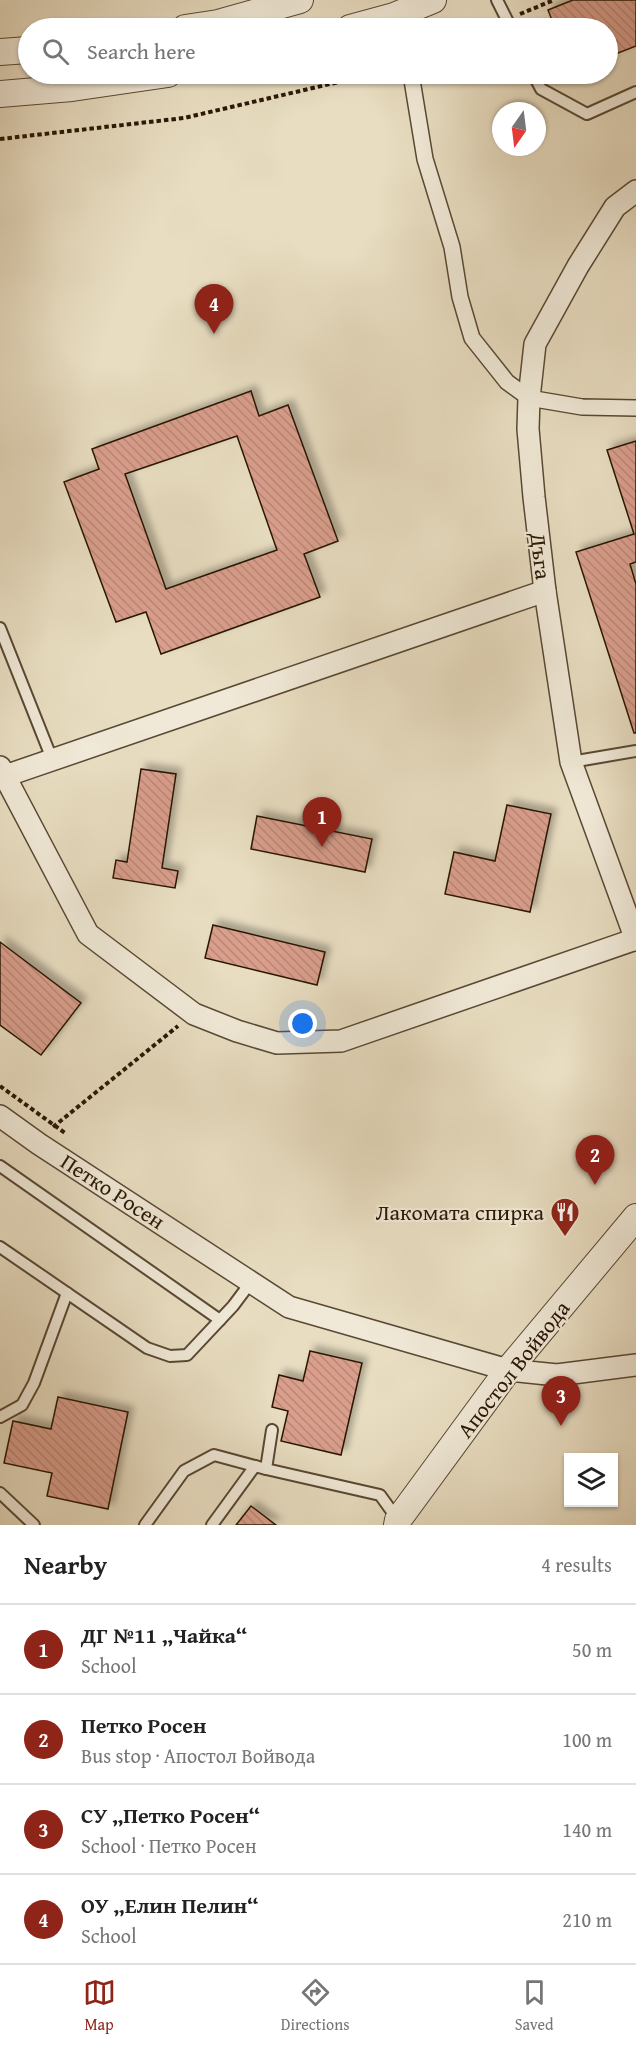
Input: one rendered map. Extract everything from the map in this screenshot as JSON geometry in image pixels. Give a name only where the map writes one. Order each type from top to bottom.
[{"type":"street","points":[[236,18],[300,0]]},
{"type":"street","points":[[403,18],[433,0]]},
{"type":"street","points":[[0,52],[18,51]]},
{"type":"street","points":[[0,94],[99,84]]},
{"type":"street","points":[[413,84],[424,159],[452,247],[460,297],[472,338],[507,382],[529,398],[582,407],[636,408]]},
{"type":"street","name":"Дъга","points":[[636,190],[615,207],[535,344],[528,429],[532,486],[545,591],[571,762],[636,940]]},
{"type":"street","points":[[545,591],[52,759],[2,772],[88,934],[194,1014],[237,1031],[277,1043],[341,1041],[636,940]]},
{"type":"street","name":"Петко Росен","points":[[0,1116],[39,1144],[289,1307],[508,1370],[556,1375],[636,1365]]},
{"type":"street","name":"Апостол Войвода","points":[[396,1523],[508,1370],[636,1217]]},
{"type":"lane","points":[[497,0],[506,18]]},
{"type":"lane","points":[[538,84],[541,89],[587,114],[636,92]]},
{"type":"lane","points":[[0,628],[52,759]]},
{"type":"lane","points":[[571,762],[636,751]]},
{"type":"lane","points":[[0,1166],[220,1320]]},
{"type":"lane","points":[[0,1247],[147,1348],[170,1356],[186,1355],[233,1306],[251,1282]]},
{"type":"lane","points":[[0,1417],[22,1404],[33,1383],[67,1293]]},
{"type":"lane","points":[[266,1469],[272,1430]]},
{"type":"lane","points":[[145,1525],[184,1471],[214,1455],[255,1467],[380,1495],[396,1523]]},
{"type":"lane","points":[[212,1525],[255,1467]]},
{"type":"lane","points":[[0,1493],[33,1525]]},
{"type":"path","points":[[0,139],[184,118],[330,84]]},
{"type":"path","points":[[39,1144],[55,1125],[194,1014]]},
{"type":"path","points":[[0,1086],[72,1137]]},
{"type":"building","points":[[573,0],[636,0],[636,46],[618,53],[618,18],[551,18],[548,10]]},
{"type":"building","points":[[251,391],[259,416],[288,405],[338,541],[304,554],[320,597],[161,654],[146,612],[116,622],[64,482],[99,469],[92,449]],"holes":[[[237,436],[277,550],[166,589],[125,474]]]},
{"type":"building","points":[[636,441],[636,562],[630,564],[636,584],[636,733],[634,733],[576,552],[634,534],[607,450]]},
{"type":"building","points":[[141,769],[176,774],[162,868],[178,871],[175,888],[113,878],[116,860],[127,862]]},
{"type":"building","points":[[507,805],[551,814],[530,912],[445,894],[454,852],[495,861]]},
{"type":"building","points":[[257,816],[372,839],[365,872],[251,849]]},
{"type":"building","points":[[213,925],[325,952],[317,985],[205,958]]},
{"type":"building","points":[[0,942],[81,1003],[41,1055],[0,1025]]},
{"type":"building","points":[[310,1351],[362,1363],[341,1455],[281,1441],[288,1411],[272,1407],[279,1375],[303,1381]]},
{"type":"building","points":[[58,1397],[128,1412],[108,1509],[47,1496],[52,1473],[4,1463],[13,1421],[51,1429]]},
{"type":"building","points":[[251,1506],[276,1525],[236,1525]]},
{"type":"place","name":"ОУ „Елин Пелин“","points":[[214,334]]},
{"type":"place","name":"ДГ №11 „Чайка“","points":[[322,847]]},
{"type":"place","name":"Петко Росен","points":[[595,1185]]},
{"type":"place","name":"Лакомата спирка","points":[[565,1238]]},
{"type":"place","name":"СУ „Петко Росен“","points":[[561,1426]]}]
